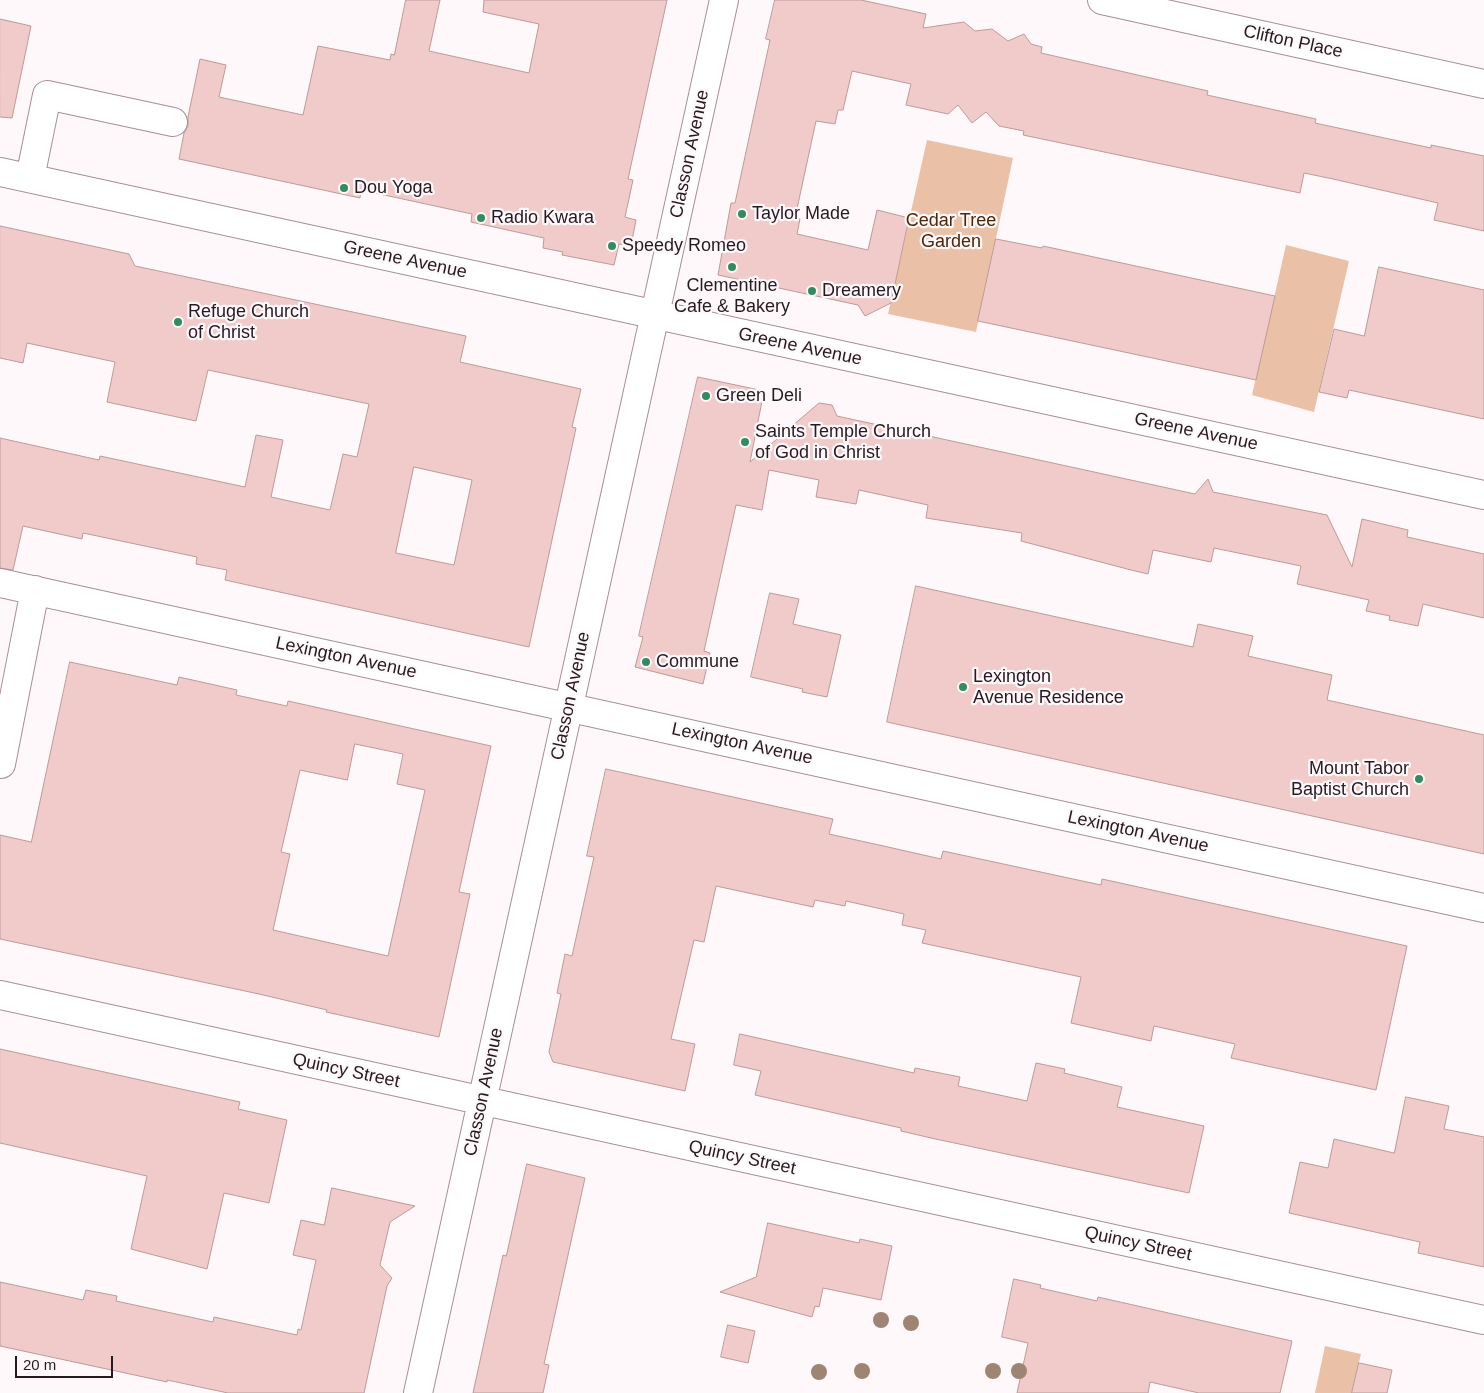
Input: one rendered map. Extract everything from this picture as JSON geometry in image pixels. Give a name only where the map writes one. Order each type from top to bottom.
[{"type":"street","name":"Classon Avenue","points":[[418,1393],[724,0]]},
{"type":"street","name":"Clifton Place","points":[[1102,0],[1484,84]]},
{"type":"street","points":[[30,178],[48,95],[173,122]]},
{"type":"street","name":"Greene Avenue","points":[[0,172],[1484,495]]},
{"type":"street","name":"Lexington Avenue","points":[[0,583],[569,706],[1484,908]]},
{"type":"street","points":[[1,764],[35,590]]},
{"type":"street","name":"Quincy Street","points":[[0,995],[1484,1320]]},
{"type":"green space","name":"Cedar Tree Garden","points":[[927,140],[1013,158],[976,332],[888,314]]},
{"type":"green space","points":[[1286,245],[1349,261],[1314,412],[1252,395]]},
{"type":"green space","points":[[1325,1346],[1361,1354],[1352,1393],[1315,1393]]},
{"type":"building","points":[[406,0],[440,0],[429,51],[529,73],[539,24],[483,12],[484,0],[667,0],[628,179],[633,180],[625,217],[636,220],[631,246],[619,244],[614,265],[562,255],[563,252],[543,248],[544,238],[471,222],[472,214],[361,190],[360,198],[179,159],[184,133],[188,126],[188,117],[200,59],[226,65],[219,97],[303,115],[318,46],[390,60],[391,54],[394,55]]},
{"type":"building","points":[[775,0],[861,0],[926,14],[923,28],[964,22],[975,31],[992,29],[1008,41],[1024,34],[1031,44],[1042,47],[1041,53],[1208,91],[1207,95],[1316,119],[1315,123],[1431,148],[1431,145],[1484,156],[1484,231],[1434,220],[1438,203],[1333,179],[1304,173],[1300,193],[1023,135],[1024,131],[999,126],[986,112],[972,123],[958,105],[948,114],[906,105],[911,84],[852,71],[843,110],[838,110],[835,124],[816,121],[795,218],[800,219],[797,234],[868,250],[877,210],[909,218],[891,303],[865,316],[858,305],[718,275],[731,203],[735,203],[770,40],[766,39]]},
{"type":"building","points":[[0,19],[31,26],[12,118],[0,117]]},
{"type":"building","points":[[0,226],[129,254],[135,266],[466,336],[460,362],[581,389],[572,427],[576,428],[529,647],[225,580],[227,570],[196,564],[197,557],[83,533],[82,539],[23,526],[13,570],[0,568],[0,438],[99,460],[100,456],[245,487],[256,435],[283,440],[271,497],[330,510],[343,454],[357,457],[369,404],[208,370],[196,421],[107,402],[115,362],[27,343],[23,363],[0,358]],"holes":[[[414,467],[472,480],[454,565],[396,553]]]},
{"type":"building","points":[[996,239],[1042,248],[1043,246],[1275,296],[1256,380],[978,321]]},
{"type":"building","points":[[1379,267],[1484,290],[1484,419],[1349,390],[1347,398],[1319,392],[1334,329],[1364,336]]},
{"type":"building","points":[[698,377],[764,391],[750,462],[819,403],[832,405],[837,416],[1195,494],[1208,479],[1213,492],[1327,515],[1352,567],[1362,519],[1408,530],[1407,537],[1484,554],[1484,618],[1423,604],[1418,626],[1389,620],[1390,616],[1366,611],[1369,600],[1297,584],[1301,566],[1214,548],[1211,562],[1153,550],[1148,574],[1021,541],[1022,533],[926,518],[928,505],[859,490],[856,504],[816,497],[819,480],[769,470],[762,510],[736,505],[704,651],[710,653],[703,684],[635,667],[643,637],[639,636]]},
{"type":"building","points":[[916,586],[1193,647],[1198,624],[1253,636],[1248,656],[1332,675],[1327,700],[1484,735],[1484,854],[887,722]]},
{"type":"building","points":[[770,593],[799,599],[793,624],[841,635],[827,697],[802,692],[803,689],[751,677]]},
{"type":"building","points":[[70,662],[177,685],[179,677],[237,690],[236,695],[287,706],[288,701],[491,746],[459,892],[470,894],[439,1037],[326,1012],[327,1010],[259,994],[0,939],[0,835],[31,842]],"holes":[[[355,744],[403,754],[397,784],[425,790],[388,956],[273,930],[290,854],[281,852],[300,770],[347,780]]]},
{"type":"building","points":[[606,769],[833,819],[829,834],[941,859],[943,851],[1101,885],[1102,879],[1407,946],[1376,1090],[1231,1058],[1235,1044],[1154,1026],[1151,1041],[1071,1023],[1081,977],[922,943],[926,930],[902,925],[904,914],[846,901],[845,906],[815,900],[813,907],[716,886],[704,942],[694,940],[671,1039],[695,1044],[685,1091],[553,1062],[549,1052],[561,994],[557,993],[565,954],[572,956],[594,857],[587,856]]},
{"type":"building","points":[[740,1034],[914,1073],[915,1068],[960,1077],[958,1086],[1027,1101],[1036,1063],[1065,1069],[1064,1073],[1122,1087],[1117,1107],[1204,1126],[1189,1193],[931,1138],[901,1131],[901,1128],[755,1095],[761,1071],[734,1065]]},
{"type":"building","points":[[0,1049],[240,1102],[238,1109],[287,1120],[269,1203],[224,1193],[207,1269],[131,1249],[147,1176],[0,1143]]},
{"type":"building","points":[[1406,1097],[1449,1106],[1444,1129],[1484,1137],[1484,1267],[1418,1253],[1420,1242],[1289,1213],[1300,1162],[1328,1168],[1334,1139],[1394,1153]]},
{"type":"building","points":[[527,1164],[585,1178],[544,1364],[549,1365],[543,1393],[473,1393],[503,1255],[506,1256]]},
{"type":"building","points":[[332,1188],[415,1206],[390,1222],[380,1265],[392,1278],[387,1286],[364,1393],[228,1393],[167,1380],[167,1382],[0,1346],[0,1282],[83,1300],[86,1290],[117,1296],[116,1301],[213,1322],[214,1317],[297,1335],[298,1329],[301,1330],[316,1260],[293,1255],[301,1220],[324,1225]]},
{"type":"building","points":[[768,1223],[859,1243],[860,1239],[892,1246],[881,1300],[823,1288],[819,1307],[815,1306],[812,1317],[720,1292],[756,1277]]},
{"type":"building","points":[[1014,1279],[1041,1285],[1040,1288],[1097,1301],[1098,1297],[1292,1341],[1280,1393],[1199,1393],[1150,1382],[1148,1393],[1017,1393],[1028,1343],[1002,1337]]},
{"type":"building","points":[[728,1325],[755,1331],[748,1363],[721,1357]]},
{"type":"building","points":[[1359,1363],[1392,1370],[1387,1393],[1352,1393]]},
{"type":"place","name":"Dou Yoga","points":[[344,188]]},
{"type":"place","name":"Taylor Made","points":[[742,214]]},
{"type":"place","name":"Radio Kwara","points":[[481,218]]},
{"type":"place","name":"Speedy Romeo","points":[[612,246]]},
{"type":"place","name":"Clementine Cafe & Bakery","points":[[732,267]]},
{"type":"place","name":"Dreamery","points":[[812,291]]},
{"type":"place","name":"Refuge Church of Christ","points":[[178,322]]},
{"type":"place","name":"Green Deli","points":[[706,396]]},
{"type":"place","name":"Saints Temple Church of God in Christ","points":[[745,442]]},
{"type":"place","name":"Commune","points":[[646,662]]},
{"type":"place","name":"Lexington Avenue Residence","points":[[963,687]]},
{"type":"place","name":"Mount Tabor Baptist Church","points":[[1419,779]]}]
